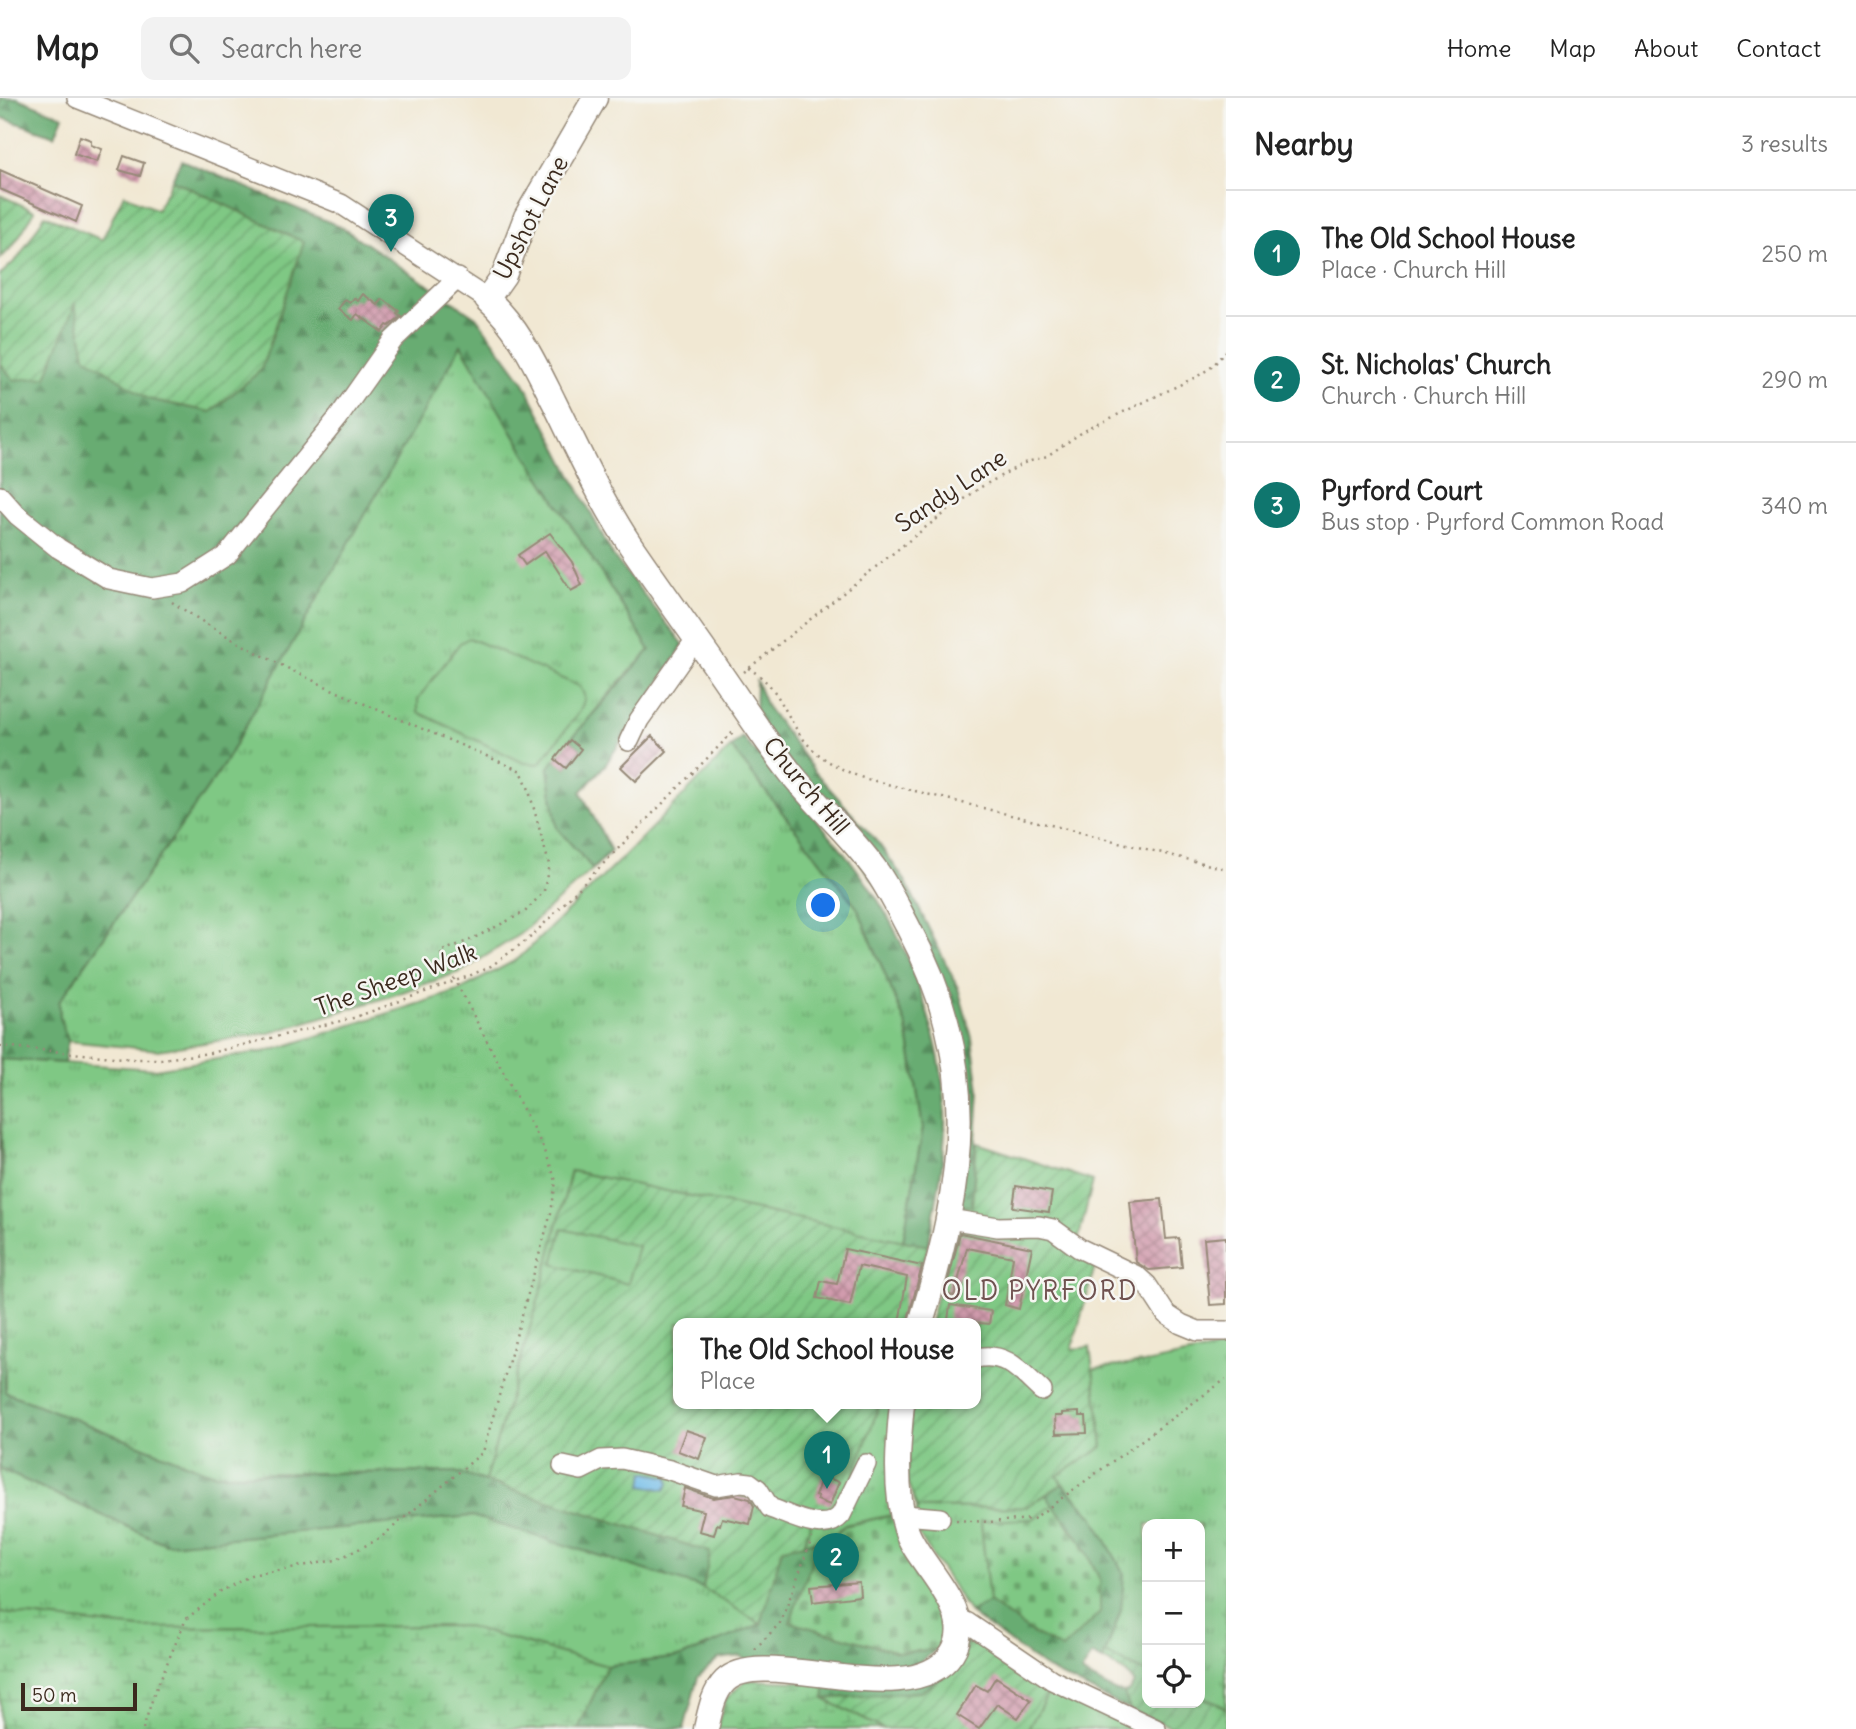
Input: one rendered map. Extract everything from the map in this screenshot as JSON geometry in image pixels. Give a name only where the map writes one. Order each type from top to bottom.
[{"type":"main road","name":"Upshot Lane","points":[[487,299],[504,275],[526,217],[595,98]]},
{"type":"main road","name":"Church Hill","points":[[487,299],[507,320],[533,359],[600,494],[629,543],[804,789],[875,869],[920,949],[951,1041],[960,1097],[958,1153],[949,1219],[922,1318]]},
{"type":"main road","points":[[706,1729],[717,1691],[727,1679],[740,1672],[766,1670],[859,1678],[912,1678],[926,1675],[940,1667],[953,1651],[956,1617],[941,1584],[906,1531],[899,1502],[902,1409]]},
{"type":"street","points":[[77,98],[341,204],[487,299]]},
{"type":"street","points":[[0,496],[17,515],[58,548],[109,579],[152,588],[183,583],[226,555],[338,418],[393,340],[458,278]]},
{"type":"street","points":[[629,741],[639,720],[696,639]]},
{"type":"street","points":[[949,1219],[998,1227],[1039,1226],[1053,1229],[1079,1248],[1136,1276],[1147,1285],[1166,1314],[1181,1324],[1198,1331],[1226,1331]]},
{"type":"street","points":[[981,1358],[996,1356],[1005,1359],[1042,1391]]},
{"type":"street","points":[[563,1466],[581,1470],[601,1460],[622,1459],[670,1470],[716,1486],[750,1483],[758,1489],[770,1508],[817,1524],[830,1524],[841,1515],[866,1465]]},
{"type":"street","points":[[904,1516],[940,1518]]},
{"type":"street","points":[[956,1617],[1052,1680],[1156,1729]]},
{"type":"path","name":"Sandy Lane","points":[[1226,350],[1213,366],[1198,376],[1084,431],[1046,456],[1024,464],[981,487],[926,527],[748,668],[769,682],[801,736],[813,750],[842,770],[876,782],[1226,869]]},
{"type":"path","points":[[142,1729],[186,1619],[222,1591],[251,1575],[336,1560],[379,1539],[483,1452],[551,1213],[556,1181],[545,1151],[440,952],[525,912],[544,891],[549,864],[521,771],[272,661],[209,627],[152,588]]},
{"type":"path","name":"The Sheep Walk","points":[[0,1046],[134,1059],[162,1059],[209,1053],[353,1018],[469,976],[491,965],[531,937],[709,755],[751,718]]},
{"type":"path","points":[[940,1518],[988,1522],[1033,1518],[1226,1380]]},
{"type":"path","points":[[754,1650],[781,1622],[817,1524]]},
{"type":"green space","points":[[0,98],[17,98],[63,116],[55,136],[0,117]]},
{"type":"green space","points":[[181,160],[341,227],[476,317],[523,381],[613,556],[684,645],[606,764],[581,792],[611,851],[593,869],[557,828],[548,769],[555,759],[566,768],[581,749],[570,740],[650,650],[515,437],[461,345],[224,764],[59,1002],[60,1018],[68,1041],[64,1063],[1,1059],[5,1392],[213,1474],[455,1472],[711,1552],[703,1588],[472,1516],[166,1544],[0,1469],[0,363],[14,380],[75,303],[148,399],[211,412],[261,370],[303,242],[172,180]]},
{"type":"green space","points":[[172,180],[304,242],[261,370],[211,412],[148,399],[85,356],[75,304],[46,377],[14,380],[0,363],[0,275],[19,257],[45,215],[102,240],[124,194],[157,210]]},
{"type":"green space","points":[[0,195],[35,211],[13,246],[0,259]]},
{"type":"green space","points":[[461,344],[515,437],[650,650],[609,694],[548,769],[557,828],[593,869],[520,934],[462,971],[388,997],[269,1033],[158,1050],[68,1041],[60,1018],[59,1002],[224,764]]},
{"type":"green space","points":[[469,638],[582,689],[584,698],[580,711],[539,764],[524,763],[418,712],[418,699],[460,643]]},
{"type":"green space","points":[[756,680],[767,707],[815,772],[879,844],[906,882],[958,988],[972,1038],[979,1090],[972,1206],[959,1206],[964,1143],[925,953],[755,716]]},
{"type":"green space","points":[[742,737],[858,870],[898,936],[919,988],[941,1069],[945,1113],[941,1171],[928,1246],[903,1241],[923,1128],[907,1027],[858,909],[731,747]]},
{"type":"green space","points":[[731,747],[858,909],[907,1027],[923,1128],[903,1241],[571,1171],[541,1291],[485,1481],[455,1472],[213,1474],[5,1392],[1,1059],[155,1069],[273,1050],[458,991],[518,959]]},
{"type":"green space","points":[[977,1143],[1093,1181],[1075,1253],[1095,1266],[1072,1349],[1090,1347],[1103,1447],[1057,1476],[1062,1484],[1026,1507],[917,1508],[907,1481],[911,1409],[981,1409],[981,1318],[931,1318],[959,1206],[972,1206]]},
{"type":"green space","points":[[571,1171],[928,1246],[908,1318],[673,1318],[673,1409],[878,1409],[842,1507],[835,1517],[812,1518],[804,1544],[782,1548],[761,1624],[703,1588],[710,1552],[485,1481],[541,1291]]},
{"type":"green space","points":[[562,1229],[638,1246],[628,1284],[553,1264]]},
{"type":"green space","points":[[1226,1347],[1226,1708],[1205,1698],[1205,1519],[1142,1519],[1142,1671],[1105,1654],[1121,1610],[1094,1518],[1056,1476],[1103,1447],[1093,1369],[1145,1363]]},
{"type":"green space","points":[[878,1409],[896,1409],[892,1515],[844,1525],[833,1537],[804,1544],[812,1518],[842,1507]]},
{"type":"green space","points":[[0,1469],[166,1544],[472,1516],[703,1588],[761,1624],[681,1657],[607,1666],[463,1626],[139,1628],[0,1613]]},
{"type":"green space","points":[[1062,1484],[1094,1518],[1124,1574],[1121,1610],[1103,1660],[1092,1655],[1081,1673],[1116,1692],[1124,1693],[1130,1710],[1047,1669],[970,1613],[989,1602],[1032,1633],[1100,1613],[1100,1580],[1082,1543],[1046,1495]]},
{"type":"green space","points":[[1046,1495],[1053,1505],[1033,1519],[981,1522],[989,1602],[970,1613],[915,1529],[917,1508],[1026,1507]]},
{"type":"green space","points":[[1053,1505],[1082,1543],[1100,1580],[1100,1613],[1062,1649],[1032,1633],[989,1602],[981,1521],[1033,1519]]},
{"type":"green space","points":[[892,1515],[944,1612],[944,1633],[936,1650],[898,1652],[790,1622],[820,1540],[833,1537],[844,1526]]},
{"type":"green space","points":[[820,1540],[790,1622],[898,1652],[936,1650],[918,1663],[882,1671],[835,1670],[749,1662],[740,1656],[718,1659],[698,1677],[684,1729],[578,1729],[607,1666],[681,1657],[761,1624],[782,1548]]},
{"type":"green space","points":[[0,1613],[139,1628],[463,1626],[607,1666],[578,1729],[0,1729]]},
{"type":"green space","points":[[961,1631],[972,1636],[955,1669],[921,1692],[824,1699],[826,1683],[914,1682]]},
{"type":"green space","points":[[972,1636],[1052,1686],[1028,1729],[883,1729],[824,1699],[921,1692],[955,1669]]},
{"type":"green space","points":[[1105,1654],[1142,1671],[1142,1708],[1205,1708],[1205,1698],[1226,1708],[1226,1729],[1176,1729],[1130,1710],[1124,1693],[1130,1691],[1134,1683],[1126,1673],[1103,1660]]},
{"type":"green space","points":[[746,1680],[826,1683],[824,1699],[883,1729],[716,1729],[726,1699]]},
{"type":"green space","points":[[1052,1686],[1133,1729],[1028,1729]]},
{"type":"water","points":[[644,1472],[668,1477],[669,1484],[665,1490],[642,1485]]},
{"type":"building","points":[[80,136],[91,140],[91,145],[102,149],[97,162],[74,154]]},
{"type":"building","points":[[124,156],[144,163],[140,176],[119,170]]},
{"type":"building","points":[[0,170],[82,206],[76,222],[0,189]]},
{"type":"building","points":[[363,294],[378,305],[383,299],[399,311],[397,313],[401,316],[387,325],[382,332],[357,314],[353,320],[338,309],[345,300],[350,303],[354,298],[358,301]]},
{"type":"building","points":[[550,533],[572,562],[582,585],[571,591],[545,551],[525,565],[518,555]]},
{"type":"building","points":[[652,736],[667,751],[636,781],[621,767]]},
{"type":"building","points":[[570,740],[581,749],[566,768],[555,759]]},
{"type":"building","points":[[1016,1186],[1052,1192],[1049,1212],[1013,1207]]},
{"type":"building","points":[[1162,1199],[1166,1239],[1179,1238],[1182,1267],[1149,1270],[1136,1262],[1130,1202]]},
{"type":"building","points":[[960,1233],[1032,1248],[1019,1309],[1005,1305],[1013,1257],[967,1248],[954,1296],[945,1294]]},
{"type":"building","points":[[1226,1237],[1226,1304],[1210,1305],[1204,1239]]},
{"type":"building","points":[[845,1249],[922,1266],[908,1318],[900,1318],[907,1277],[859,1266],[850,1305],[817,1298],[821,1281],[837,1284]]},
{"type":"building","points":[[950,1305],[991,1311],[989,1324],[981,1323],[981,1318],[948,1318]]},
{"type":"building","points":[[1079,1412],[1079,1416],[1086,1416],[1087,1433],[1056,1434],[1055,1416]]},
{"type":"building","points":[[686,1430],[707,1437],[699,1459],[678,1451]]},
{"type":"building","points":[[822,1476],[839,1482],[830,1505],[817,1500],[818,1497],[815,1496]]},
{"type":"building","points":[[685,1488],[713,1498],[735,1495],[750,1499],[754,1506],[750,1524],[722,1518],[714,1535],[699,1531],[704,1511],[681,1506]]},
{"type":"building","points":[[859,1582],[860,1596],[813,1602],[811,1586]]},
{"type":"building","points":[[996,1677],[1031,1700],[1018,1718],[997,1704],[979,1729],[957,1715],[976,1685],[987,1691]]},
{"type":"place","name":"Pyrford Court","points":[[391,252]]},
{"type":"place","name":"The Old School House","points":[[827,1489]]},
{"type":"place","name":"St. Nicholas' Church","points":[[836,1591]]},
{"type":"district","name":"OLD PYRFORD","points":[[1040,1291]]}]
